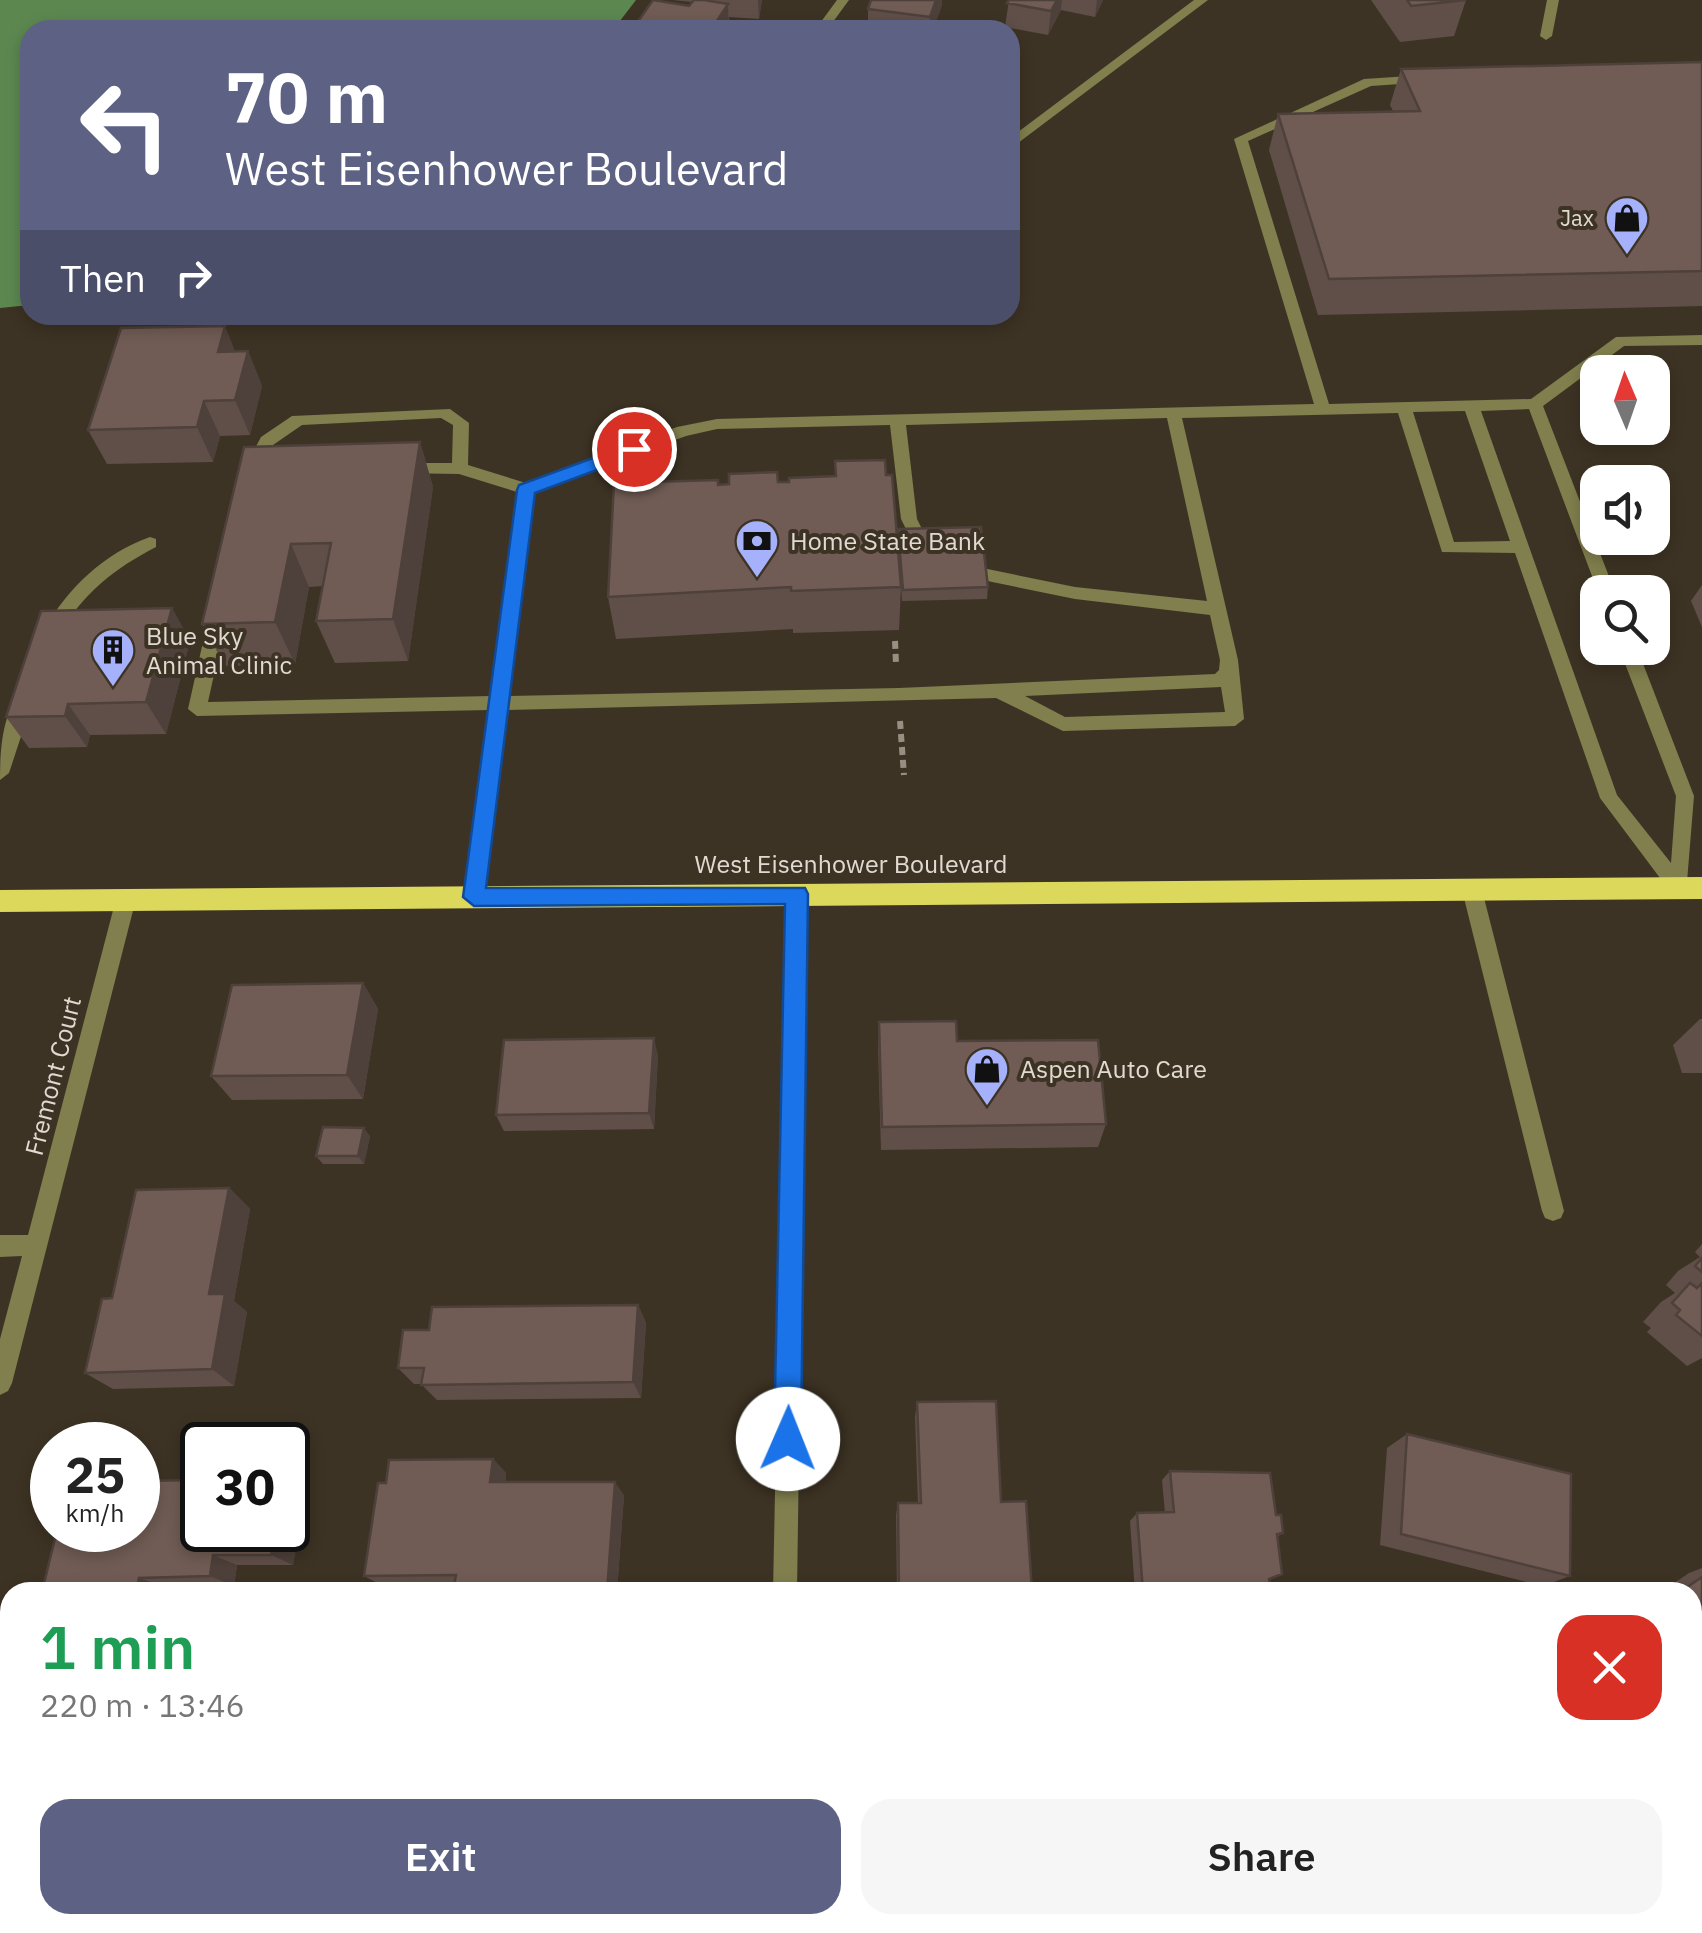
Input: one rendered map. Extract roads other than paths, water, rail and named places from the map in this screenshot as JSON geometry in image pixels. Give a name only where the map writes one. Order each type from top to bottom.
[{"type":"highway","name":"West Eisenhower Boulevard","points":[[0,901],[1690,888]]},
{"type":"street","points":[[1020,137],[1202,0]]},
{"type":"street","points":[[1546,36],[1554,0]]},
{"type":"street","points":[[1323,409],[1241,138],[1369,82],[1446,78]]},
{"type":"street","points":[[384,470],[460,468],[526,490],[683,430],[717,424],[1535,404],[1622,341],[1702,340]]},
{"type":"street","points":[[1535,404],[1600,575]]},
{"type":"street","points":[[1470,405],[1608,798],[1690,888]]},
{"type":"street","points":[[1404,407],[1448,548],[1520,546]]},
{"type":"street","points":[[1000,692],[1064,724],[1236,719],[1229,660],[1172,412]]},
{"type":"street","points":[[254,478],[268,441],[298,420],[444,414],[461,423],[460,468]]},
{"type":"street","points":[[897,419],[910,519],[940,566],[1075,593],[1218,609]]},
{"type":"street","points":[[474,897],[526,490]]},
{"type":"street","points":[[44,648],[57,622],[87,585],[119,558],[150,543]]},
{"type":"street","points":[[222,600],[198,709],[1000,692],[1199,684],[1219,681],[1228,674]]},
{"type":"street","points":[[1635,665],[1685,796],[1690,888]]},
{"type":"street","points":[[0,773],[31,680]]},
{"type":"street","points":[[1472,890],[1553,1211]]},
{"type":"street","points":[[785,1582],[797,894]]},
{"type":"street","name":"Fremont Court","points":[[0,1383],[126,898]]},
{"type":"street","points":[[0,1246],[38,1245]]},
{"type":"place","name":"Jax","points":[[1627,256]]},
{"type":"place","name":"Home State Bank","points":[[757,579]]},
{"type":"place","name":"Blue Sky Animal Clinic","points":[[113,688]]},
{"type":"place","name":"Aspen Auto Care","points":[[987,1107]]}]
